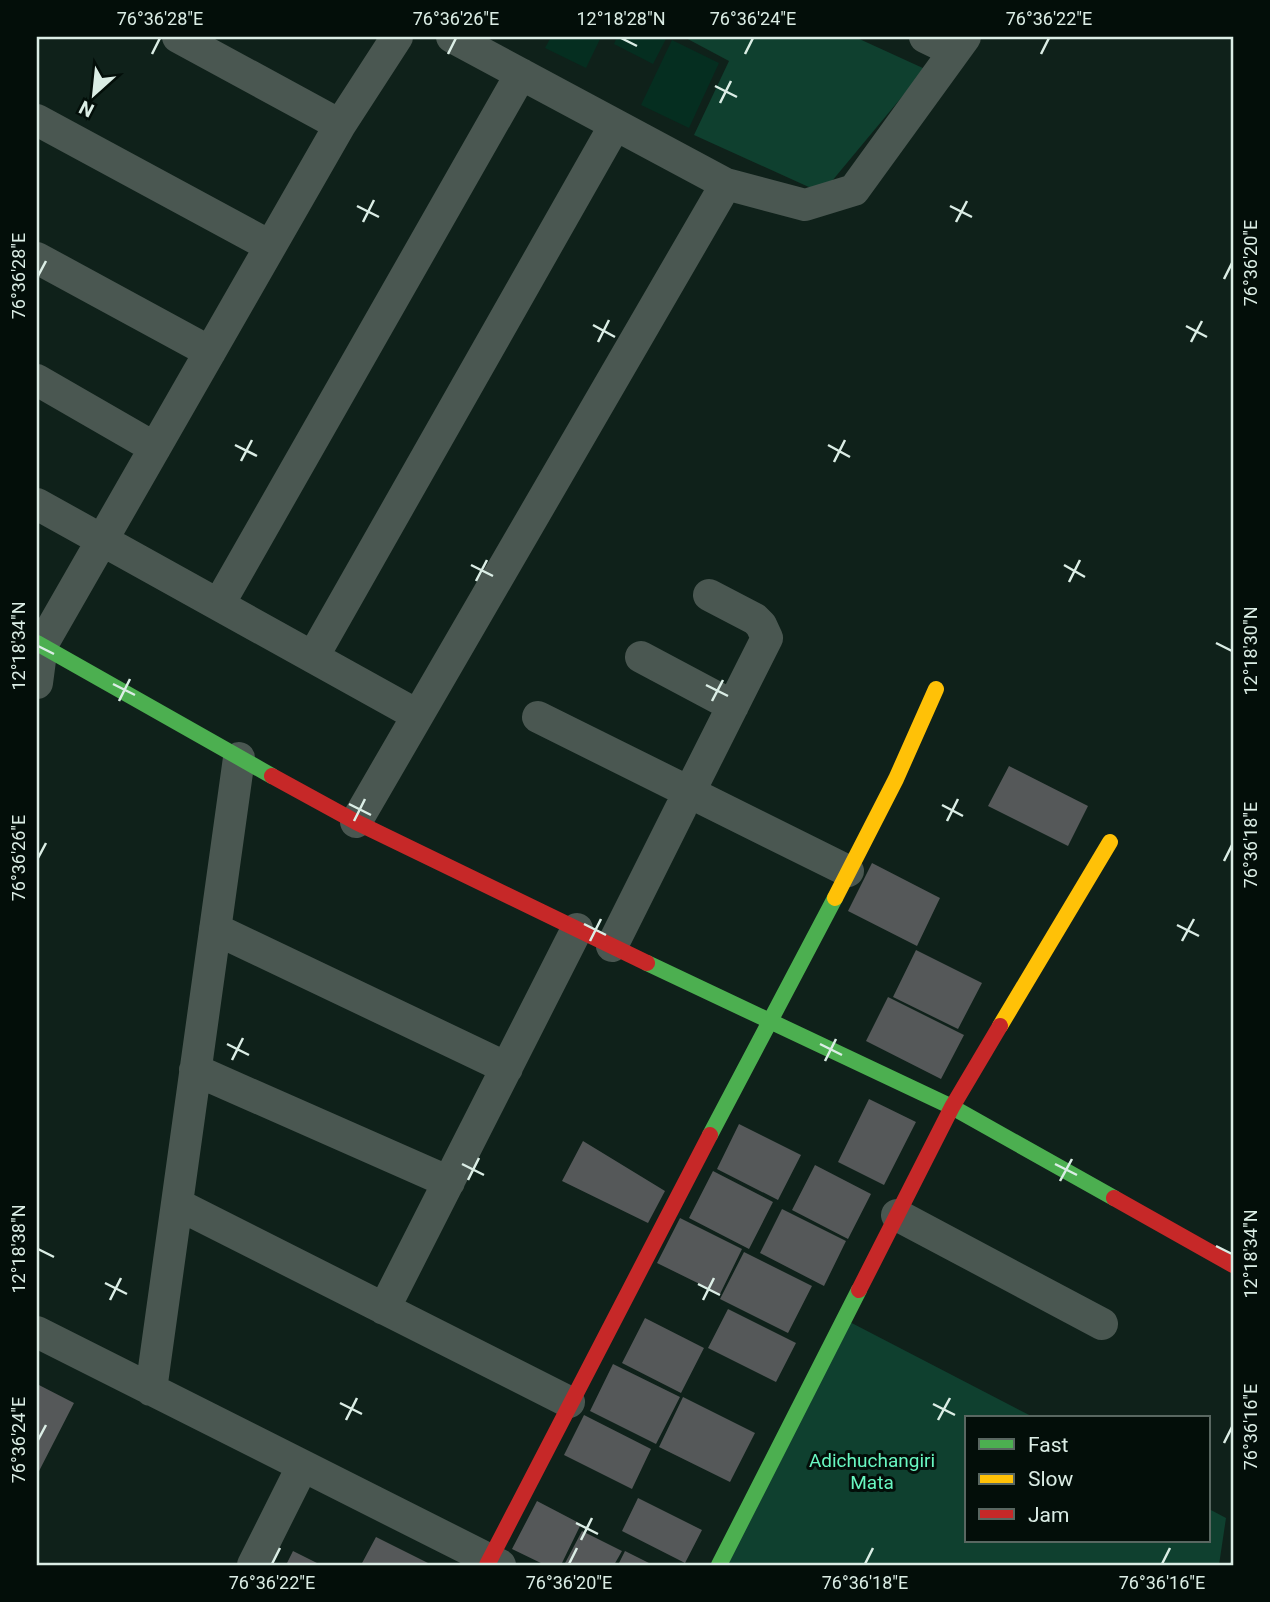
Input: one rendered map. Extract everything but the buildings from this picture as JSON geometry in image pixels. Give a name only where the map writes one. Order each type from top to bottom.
[{"type":"street","points":[[178,37],[340,125]]},
{"type":"street","points":[[37,683],[39,644],[102,540],[340,125],[397,37]]},
{"type":"street","points":[[452,37],[726,184],[805,205],[854,190],[960,44],[925,37]]},
{"type":"street","points":[[219,604],[521,74]]},
{"type":"street","points":[[37,120],[270,246]]},
{"type":"street","points":[[313,657],[615,125]]},
{"type":"street","points":[[356,822],[726,184]]},
{"type":"street","points":[[37,258],[210,352]]},
{"type":"street","points":[[37,380],[155,447]]},
{"type":"street","points":[[37,504],[417,715]]},
{"type":"street","points":[[612,946],[767,638],[755,619],[709,595]]},
{"type":"street","points":[[39,644],[356,822],[769,1022],[952,1107],[1233,1265]]},
{"type":"street","points":[[641,657],[733,706]]},
{"type":"street","points":[[37,1332],[492,1563],[569,1402],[848,872],[916,736],[936,689]]},
{"type":"street","points":[[538,717],[685,800],[848,872]]},
{"type":"street","points":[[151,1390],[239,758]]},
{"type":"street","points":[[719,1565],[952,1107],[1110,842]]},
{"type":"street","points":[[215,929],[507,1068]]},
{"type":"street","points":[[384,1309],[577,929]]},
{"type":"street","points":[[195,1070],[449,1182]]},
{"type":"street","points":[[177,1204],[569,1402]]},
{"type":"street","points":[[897,1215],[1102,1324]]},
{"type":"street","points":[[253,1565],[302,1467]]},
{"type":"shaded area","points":[[551,37],[601,37],[586,68],[545,48]]},
{"type":"shaded area","points":[[617,37],[667,37],[653,64],[614,44]]},
{"type":"shaded area","points":[[672,40],[719,63],[689,128],[641,105]]},
{"type":"green space","points":[[684,37],[855,37],[925,69],[822,193],[694,135],[729,61]]},
{"type":"green space","name":"Adichuchangiri Mata","points":[[844,1319],[1031,1416],[965,1416],[965,1542],[1210,1542],[1210,1510],[1226,1518],[1219,1565],[719,1565]]},
{"type":"traffic: fast","points":[[37,643],[272,776]]},
{"type":"traffic: fast","points":[[710,1135],[835,898]]},
{"type":"traffic: fast","points":[[647,963],[952,1107],[1114,1198]]},
{"type":"traffic: fast","points":[[719,1565],[859,1290]]},
{"type":"traffic: slow","points":[[835,898],[896,779],[936,689]]},
{"type":"traffic: slow","points":[[1000,1026],[1110,842]]},
{"type":"traffic: jam","points":[[272,776],[356,822],[647,963]]},
{"type":"traffic: jam","points":[[859,1290],[952,1107],[1000,1026]]},
{"type":"traffic: jam","points":[[487,1565],[710,1135]]},
{"type":"traffic: jam","points":[[1114,1198],[1233,1265]]}]
